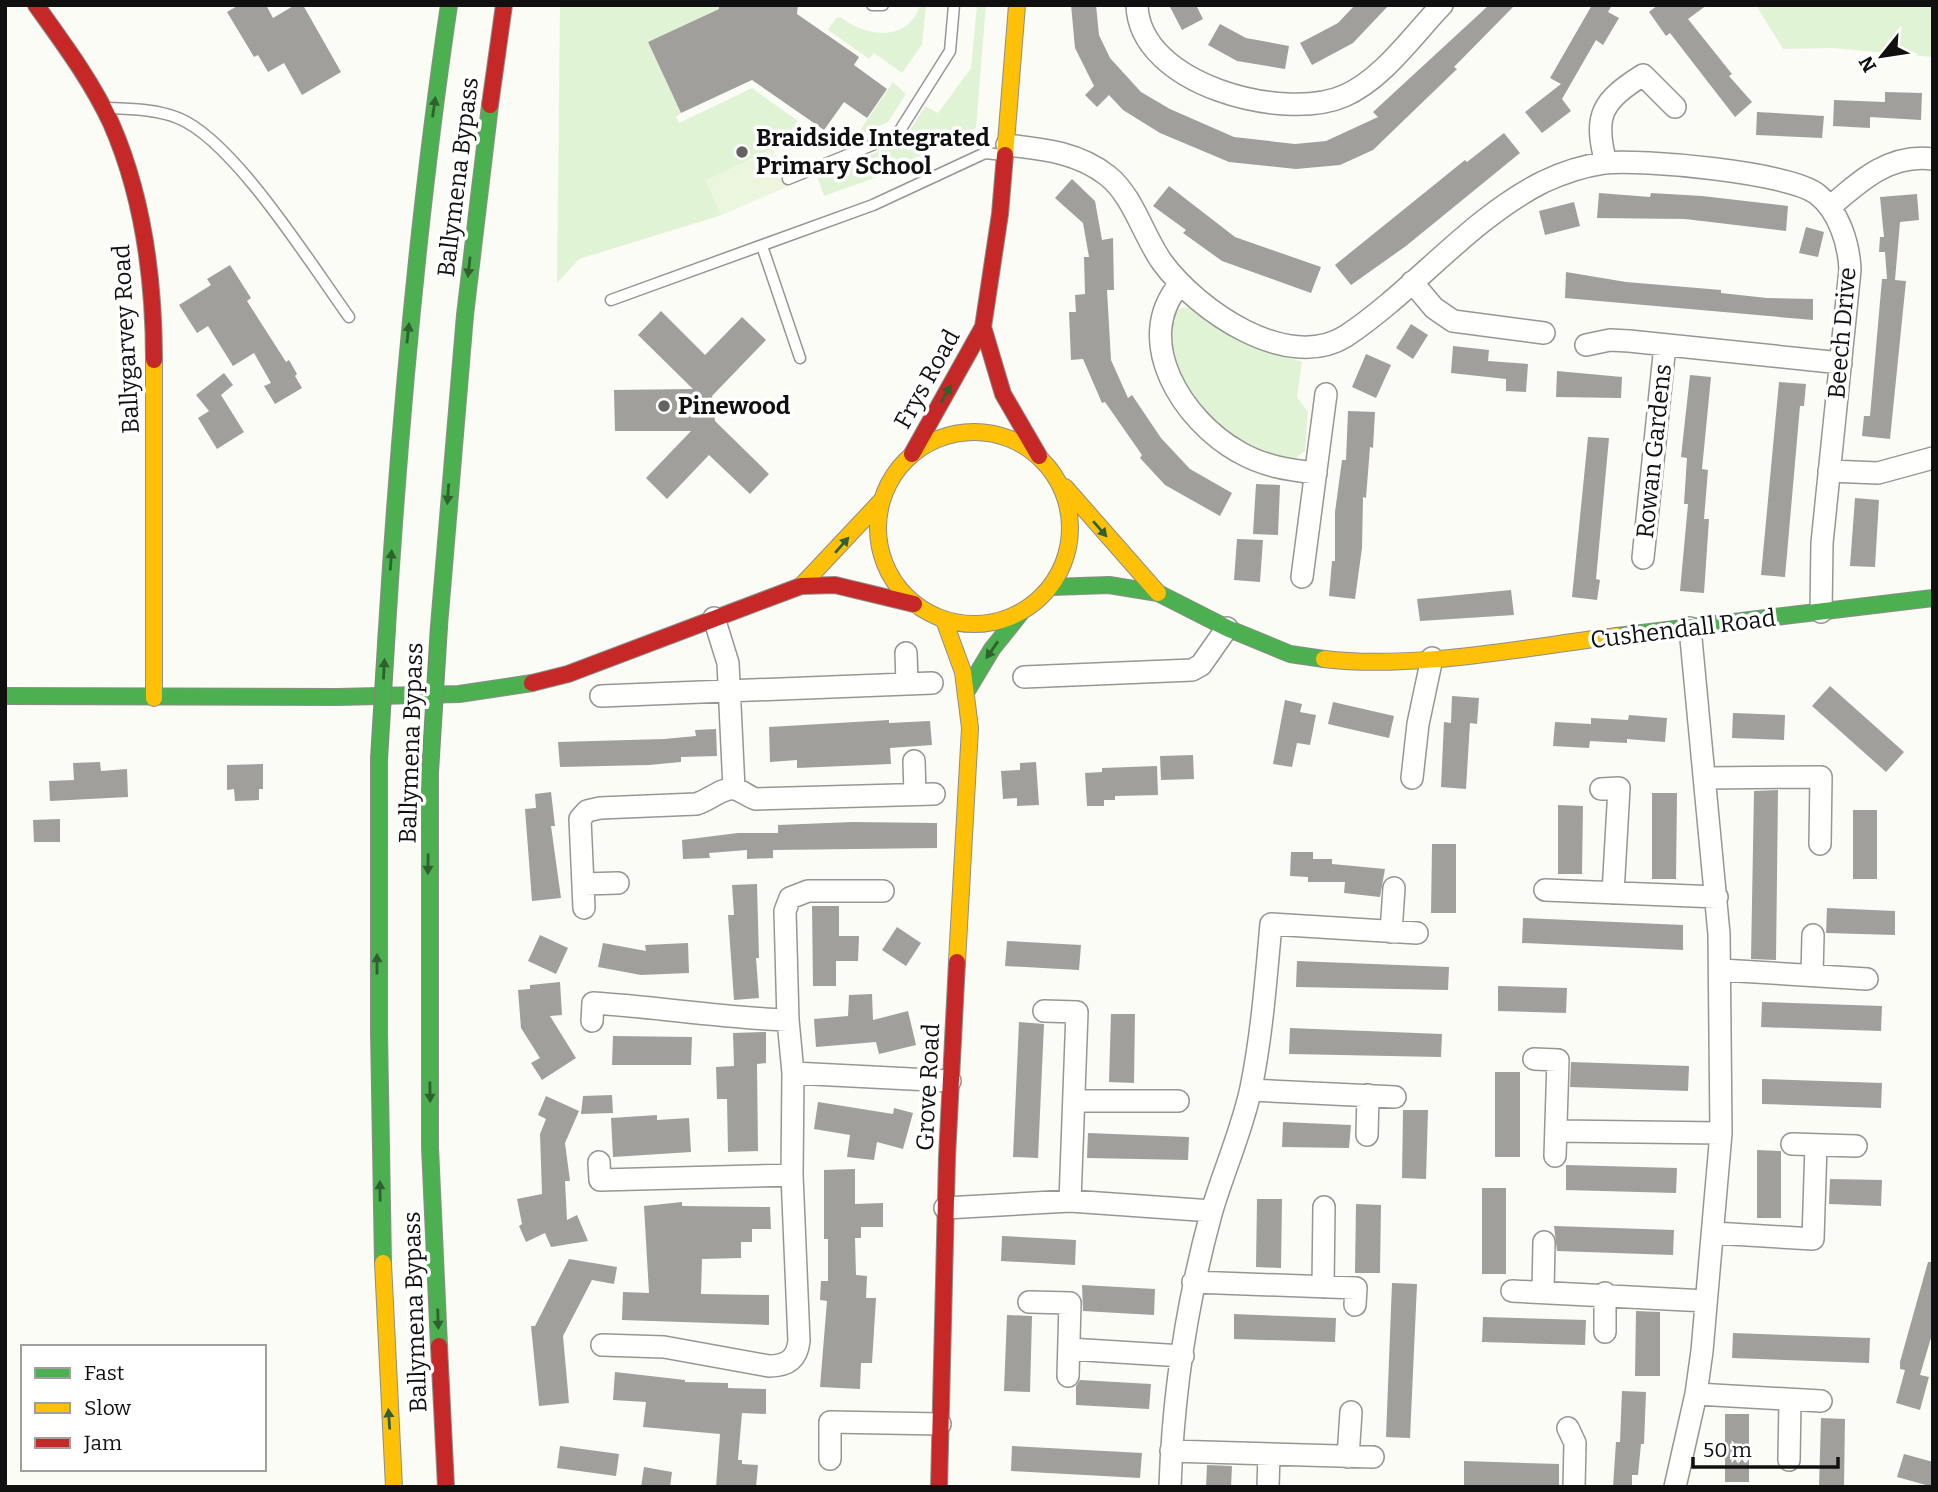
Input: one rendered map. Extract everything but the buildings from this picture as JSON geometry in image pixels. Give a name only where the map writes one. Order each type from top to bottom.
[{"type":"main road","name":"Ballygarvey Road","points":[[36,5],[82,70],[111,124],[142,219],[150,286],[154,359],[154,698]]},
{"type":"main road","name":"Ballymena Bypass","points":[[394,1487],[383,1330],[379,1170],[379,759],[401,407],[423,189],[449,5]]},
{"type":"main road","name":"Ballymena Bypass","points":[[446,1487],[430,1147],[430,772],[452,437],[479,172],[504,5]]},
{"type":"main road","name":"Frys Road","points":[[912,454],[983,327],[1000,214],[1017,5]]},
{"type":"main road","name":"Frys Road","points":[[983,327],[1003,394],[1039,456]]},
{"type":"main road","points":[[801,586],[822,568],[881,501],[893,475],[912,454],[935,439],[962,432],[990,432],[1016,441],[1039,456],[1056,477],[1068,504],[1071,533],[1065,561],[1051,587],[1020,614],[992,649],[968,689]]},
{"type":"main road","name":"Cushendall Road","points":[[1056,477],[1158,593]]},
{"type":"main road","points":[[881,501],[877,530],[882,558],[895,583],[914,604]]},
{"type":"main road","points":[[5,696],[154,698],[459,694],[513,688],[568,674],[801,586],[835,585],[914,604],[944,620],[982,624],[1020,614]]},
{"type":"main road","name":"Cushendall Road","points":[[1051,587],[1109,585],[1158,593],[1227,628],[1290,654],[1343,662],[1432,658],[1933,598]]},
{"type":"main road","name":"Grove Road","points":[[939,1487],[950,1082],[970,728],[968,689],[963,663],[944,620]]},
{"type":"street","points":[[1137,5],[1140,21],[1159,52],[1195,79],[1242,98],[1311,105],[1330,102],[1356,90],[1442,5]]},
{"type":"street","points":[[1606,163],[1600,121],[1613,96],[1643,75],[1675,107]]},
{"type":"street","name":"Beech Drive","points":[[1006,150],[1046,149],[1069,156],[1109,177],[1124,194],[1161,260],[1180,284],[1212,311],[1243,328],[1282,344],[1307,349],[1324,346],[1346,336],[1520,195],[1555,177],[1606,163],[1639,163],[1769,176],[1809,189],[1830,207],[1842,230],[1849,256],[1849,291],[1822,543],[1821,612]]},
{"type":"street","points":[[1830,207],[1864,178],[1888,164],[1908,159],[1933,159]]},
{"type":"street","points":[[1412,282],[1439,313],[1452,321],[1544,333]]},
{"type":"street","points":[[1180,284],[1164,306],[1159,335],[1165,366],[1184,400],[1209,429],[1241,454],[1276,467],[1316,472]]},
{"type":"street","name":"Rowan Gardens","points":[[1586,345],[1609,340],[1841,363]]},
{"type":"street","name":"Rowan Gardens","points":[[1643,558],[1665,345]]},
{"type":"street","points":[[1302,577],[1326,394]]},
{"type":"street","points":[[1829,471],[1878,473],[1933,458]]},
{"type":"street","points":[[714,618],[728,663],[734,789]]},
{"type":"street","points":[[1024,677],[1192,670],[1201,665],[1227,628]]},
{"type":"street","points":[[1675,1487],[1696,1394],[1714,1233],[1721,1133],[1722,970],[1689,628]]},
{"type":"street","points":[[906,653],[907,683]]},
{"type":"street","points":[[1412,778],[1418,724],[1432,658]]},
{"type":"street","points":[[601,696],[932,683]]},
{"type":"street","points":[[584,908],[580,819],[587,811],[696,804],[734,789],[756,799],[925,794],[914,761]]},
{"type":"street","points":[[1705,778],[1821,777],[1820,844]]},
{"type":"street","points":[[1601,789],[1619,788],[1613,893]]},
{"type":"street","points":[[583,884],[618,883]]},
{"type":"street","points":[[1391,932],[1394,888]]},
{"type":"street","points":[[1545,890],[1717,897]]},
{"type":"street","points":[[602,1345],[664,1347],[764,1365],[783,1365],[794,1358],[799,1341],[792,1175],[793,1073],[788,1020],[785,911],[788,900],[802,892],[883,891]]},
{"type":"street","points":[[1170,1487],[1171,1451],[1193,1282],[1212,1211],[1251,1090],[1260,1037],[1271,924],[1417,933]]},
{"type":"street","points":[[1812,975],[1813,935]]},
{"type":"street","points":[[1722,970],[1867,979]]},
{"type":"street","points":[[592,1021],[593,1003],[640,1006],[739,1019],[788,1020]]},
{"type":"street","points":[[1044,1012],[1077,1012],[1070,1201]]},
{"type":"street","points":[[1534,1059],[1558,1060],[1555,1156]]},
{"type":"street","points":[[793,1073],[950,1082]]},
{"type":"street","points":[[1251,1090],[1395,1097]]},
{"type":"street","points":[[1367,1135],[1368,1095]]},
{"type":"street","points":[[1074,1101],[1178,1101]]},
{"type":"street","points":[[1556,1131],[1721,1133]]},
{"type":"street","points":[[1792,1144],[1856,1146]]},
{"type":"street","points":[[1714,1233],[1813,1239],[1816,1145]]},
{"type":"street","points":[[599,1162],[600,1180],[792,1175]]},
{"type":"street","points":[[945,1208],[1070,1201],[1212,1211]]},
{"type":"street","points":[[1323,1287],[1324,1207]]},
{"type":"street","points":[[1543,1292],[1544,1242]]},
{"type":"street","points":[[1193,1282],[1356,1288],[1355,1305]]},
{"type":"street","points":[[1513,1291],[1605,1293],[1706,1301]]},
{"type":"street","points":[[1605,1293],[1605,1332]]},
{"type":"street","points":[[1029,1302],[1070,1303],[1068,1376]]},
{"type":"street","points":[[1069,1349],[1183,1356]]},
{"type":"street","points":[[1696,1394],[1821,1401]]},
{"type":"street","points":[[1789,1460],[1790,1400]]},
{"type":"street","points":[[1349,1457],[1351,1412]]},
{"type":"street","points":[[830,1459],[830,1422],[940,1424]]},
{"type":"street","points":[[1569,1428],[1575,1443],[1574,1487]]},
{"type":"street","points":[[1171,1451],[1373,1457]]},
{"type":"street","points":[[1268,1487],[1269,1454]]},
{"type":"lane","points":[[872,5],[883,5]]},
{"type":"lane","points":[[788,179],[897,135],[950,51],[954,5]]},
{"type":"lane","points":[[102,107],[152,111],[178,118],[200,130],[231,158],[349,317]]},
{"type":"lane","points":[[611,300],[873,205],[985,153],[1006,150]]},
{"type":"lane","points":[[762,246],[800,358]]},
{"type":"green space","points":[[560,5],[719,5],[719,9],[648,42],[681,113],[676,117],[679,123],[752,88],[798,121],[780,145],[706,181],[722,215],[579,259],[557,283]]},
{"type":"green space","points":[[920,5],[926,5],[922,45],[902,73],[874,53],[869,59],[828,30],[836,18],[841,17],[873,32],[896,31],[906,26]]},
{"type":"green space","points":[[977,5],[986,5],[976,128],[877,177],[824,196],[817,176],[903,142],[925,106],[938,113],[971,68]]},
{"type":"green space","points":[[1756,5],[1933,5],[1933,57],[1832,48],[1783,49]]},
{"type":"green space","points":[[893,82],[906,94],[888,122],[856,136]]},
{"type":"green space","points":[[773,149],[789,186],[722,215],[706,181]]},
{"type":"green space","points":[[1181,308],[1190,308],[1249,344],[1302,362],[1297,397],[1308,412],[1305,451],[1293,460],[1275,461],[1210,425],[1171,367],[1171,314]]},
{"type":"traffic: fast","points":[[387,628],[411,316],[449,5]]},
{"type":"traffic: fast","points":[[439,626],[465,315],[490,105]]},
{"type":"traffic: fast","points":[[1051,587],[1109,585],[1158,593],[1227,628],[1290,654],[1324,659]]},
{"type":"traffic: fast","points":[[1617,636],[1933,598]]},
{"type":"traffic: fast","points":[[968,689],[992,649],[1020,614]]},
{"type":"traffic: fast","points":[[430,772],[439,626]]},
{"type":"traffic: fast","points":[[379,759],[387,628]]},
{"type":"traffic: fast","points":[[5,696],[338,697],[459,694],[532,683]]},
{"type":"traffic: fast","points":[[379,759],[379,1032],[383,1263]]},
{"type":"traffic: fast","points":[[430,772],[430,1147],[439,1346]]},
{"type":"traffic: slow","points":[[1005,155],[1017,5]]},
{"type":"traffic: slow","points":[[154,360],[154,698]]},
{"type":"traffic: slow","points":[[974,432],[1011,439],[1042,460],[1063,491],[1070,528],[1063,565],[1042,596],[1011,617],[974,624],[937,617],[906,596],[885,565],[878,528],[885,491],[906,460],[937,439],[974,432]]},
{"type":"traffic: slow","points":[[1065,487],[1158,593]]},
{"type":"traffic: slow","points":[[801,586],[881,501]]},
{"type":"traffic: slow","points":[[944,620],[963,672],[970,728],[957,962]]},
{"type":"traffic: slow","points":[[1324,659],[1395,662],[1508,651],[1617,636]]},
{"type":"traffic: slow","points":[[383,1263],[394,1487]]},
{"type":"traffic: jam","points":[[36,5],[95,92],[122,151],[139,209],[149,270],[154,360]]},
{"type":"traffic: jam","points":[[490,105],[504,5]]},
{"type":"traffic: jam","points":[[912,454],[983,327],[1000,214],[1005,155]]},
{"type":"traffic: jam","points":[[983,327],[1003,394],[1039,456]]},
{"type":"traffic: jam","points":[[532,683],[568,674],[801,586],[835,585],[914,604]]},
{"type":"traffic: jam","points":[[939,1487],[947,1157],[957,962]]},
{"type":"traffic: jam","points":[[439,1346],[446,1487]]},
{"type":"place","name":"Braidside Integrated Primary School","points":[[742,152]]},
{"type":"place","name":"Pinewood","points":[[664,406]]}]
